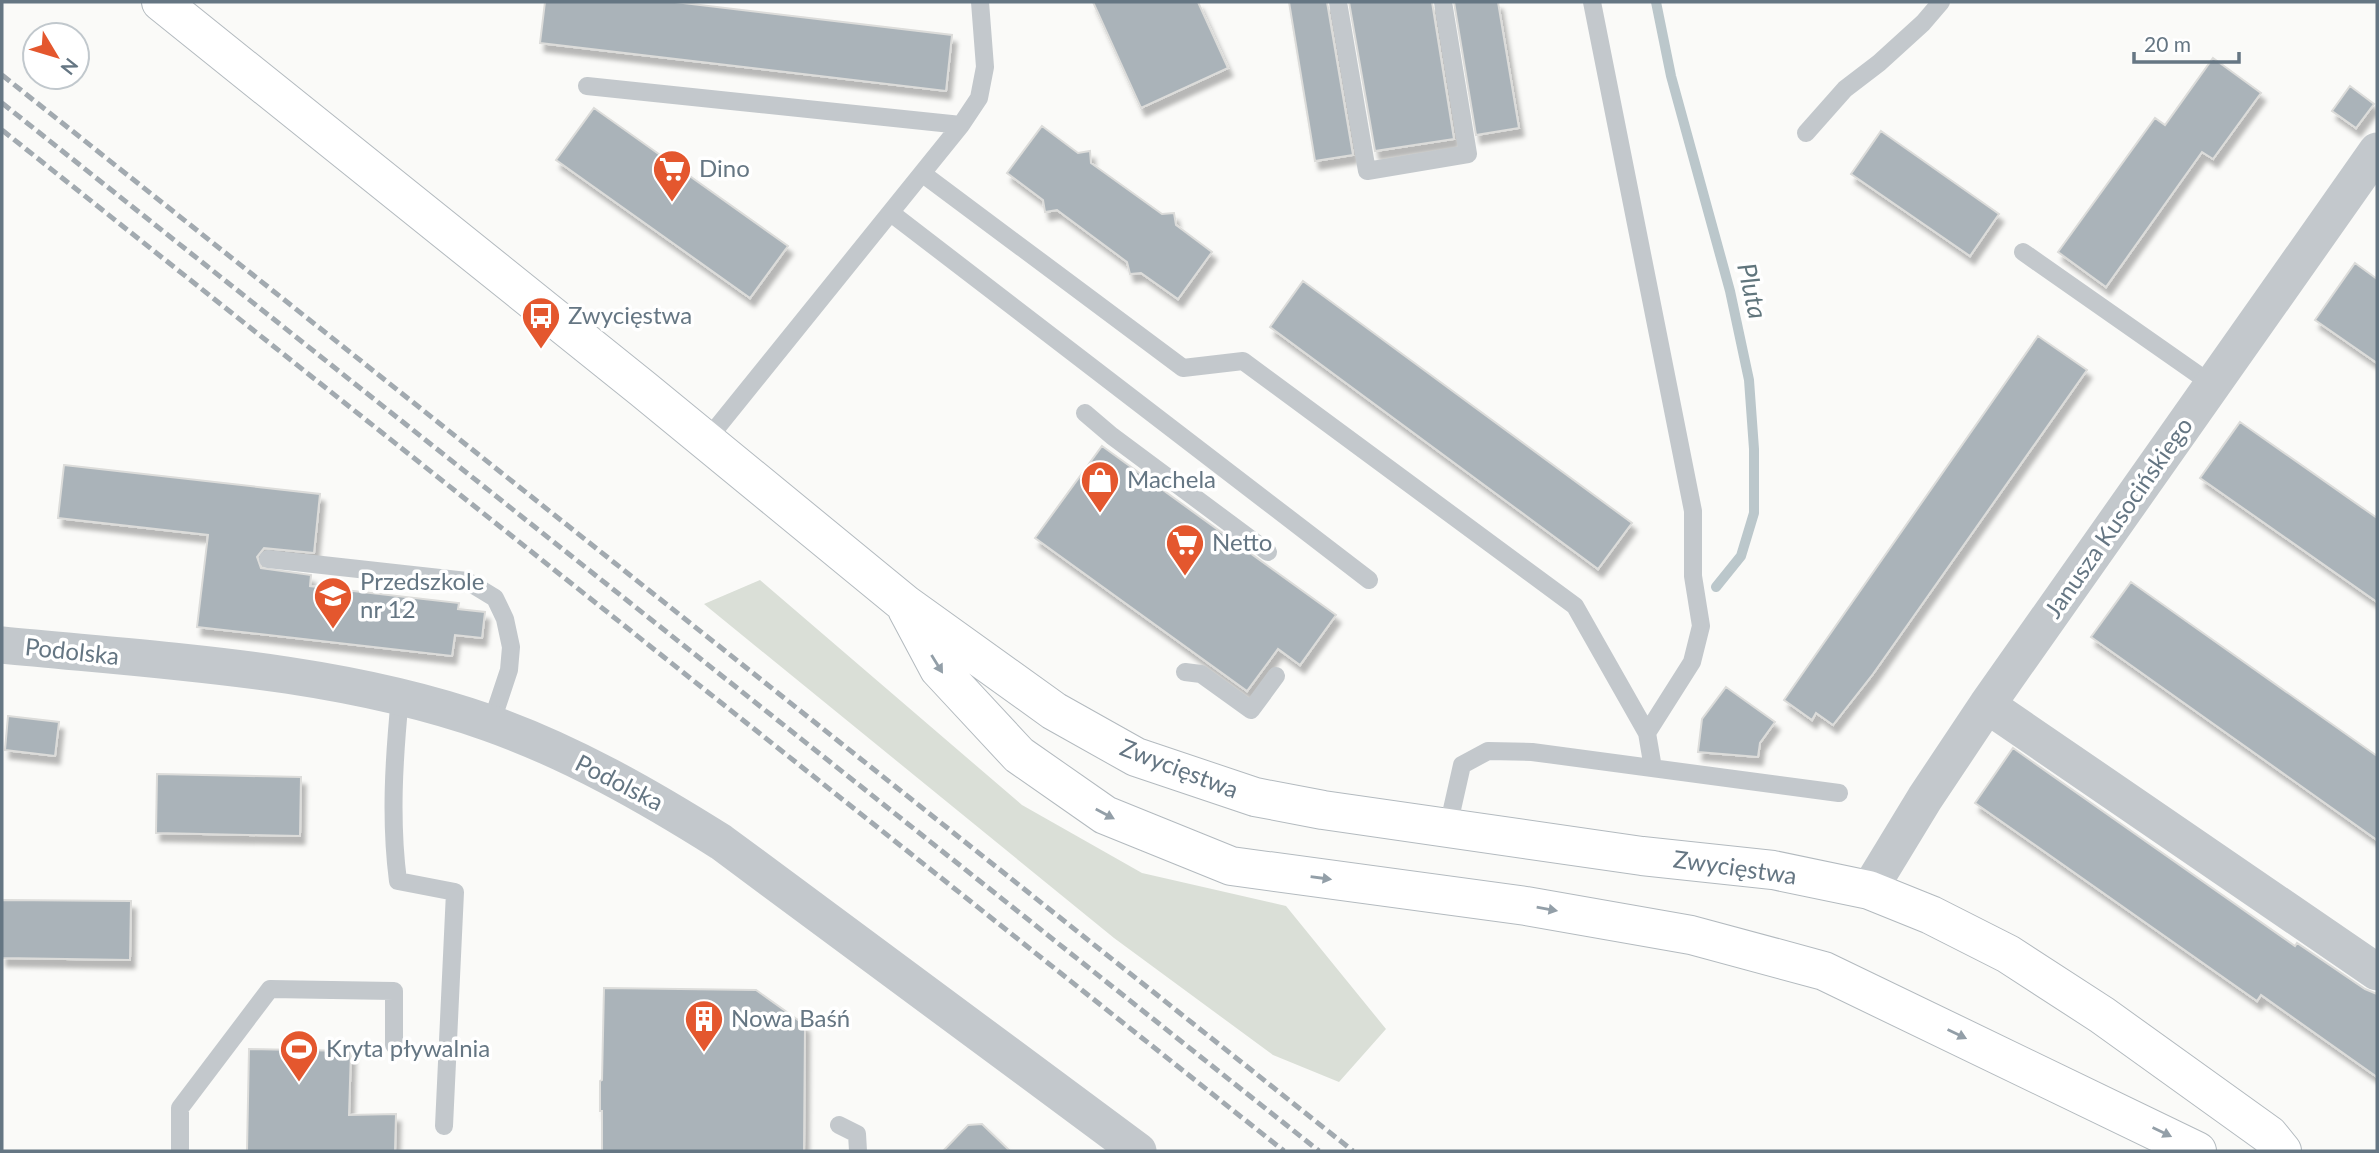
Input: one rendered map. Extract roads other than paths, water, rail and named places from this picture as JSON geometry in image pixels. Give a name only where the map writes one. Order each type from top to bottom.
[{"type":"main road","name":"Zwycięstwa","points":[[162,2],[905,604],[1054,711],[1136,757],[1255,797],[1323,810],[1643,856],[1773,870],[1869,890],[1931,915],[2008,954],[2102,1015],[2283,1146]]},
{"type":"main road","points":[[905,604],[939,669],[1019,755],[1105,815],[1231,866],[1526,906],[1691,935],[1824,971],[2197,1151]]},
{"type":"street","name":"Janusza Kusocińskiego","points":[[1869,890],[1987,705],[2377,151]]},
{"type":"street","name":"Podolska","points":[[2,645],[258,673],[400,697],[491,724],[555,750],[663,805],[721,842],[1138,1151]]},
{"type":"street","points":[[1987,705],[2377,972]]},
{"type":"lane","points":[[706,441],[891,213],[961,125],[979,98],[985,67],[980,2]]},
{"type":"lane","points":[[1338,2],[1367,171],[1468,154],[1443,2]]},
{"type":"lane","points":[[1592,2],[1693,512],[1693,576],[1701,626],[1692,662],[1647,733]]},
{"type":"lane","points":[[1806,133],[1845,89],[1879,64],[1923,23],[1941,2]]},
{"type":"lane","points":[[587,86],[961,125]]},
{"type":"lane","points":[[922,174],[1182,368],[1243,361],[1575,606],[1647,733],[1653,768]]},
{"type":"lane","points":[[891,213],[1369,580]]},
{"type":"lane","points":[[2023,252],[2213,385]]},
{"type":"lane","points":[[1085,413],[1268,552]]},
{"type":"lane","points":[[268,559],[467,582],[495,598],[505,619],[511,647],[509,670],[491,724]]},
{"type":"lane","points":[[1185,673],[1201,674],[1251,710],[1276,676]]},
{"type":"lane","points":[[400,697],[394,770],[394,849],[398,881],[454,891],[444,1126]]},
{"type":"lane","points":[[1448,827],[1462,765],[1488,751],[1532,752],[1839,793]]},
{"type":"lane","points":[[180,1151],[180,1108],[270,989],[394,991],[394,1045]]},
{"type":"lane","points":[[839,1125],[857,1134],[858,1151]]},
{"type":"waterway","name":"Pluta","points":[[1656,2],[1671,76],[1730,291],[1749,380],[1754,449],[1754,513],[1741,556],[1716,587]]},
{"type":"railway","points":[[2,75],[1353,1151]]},
{"type":"railway","points":[[2,103],[1319,1151]]},
{"type":"railway","points":[[2,130],[1284,1151]]},
{"type":"place","name":"Dino","points":[[672,203]]},
{"type":"place","name":"Zwycięstwa","points":[[541,350]]},
{"type":"place","name":"Machela","points":[[1100,514]]},
{"type":"place","name":"Netto","points":[[1185,577]]},
{"type":"place","name":"Przedszkole nr 12","points":[[333,630]]},
{"type":"place","name":"Nowa Baśń","points":[[704,1053]]},
{"type":"place","name":"Kryta pływalnia","points":[[299,1083]]}]
